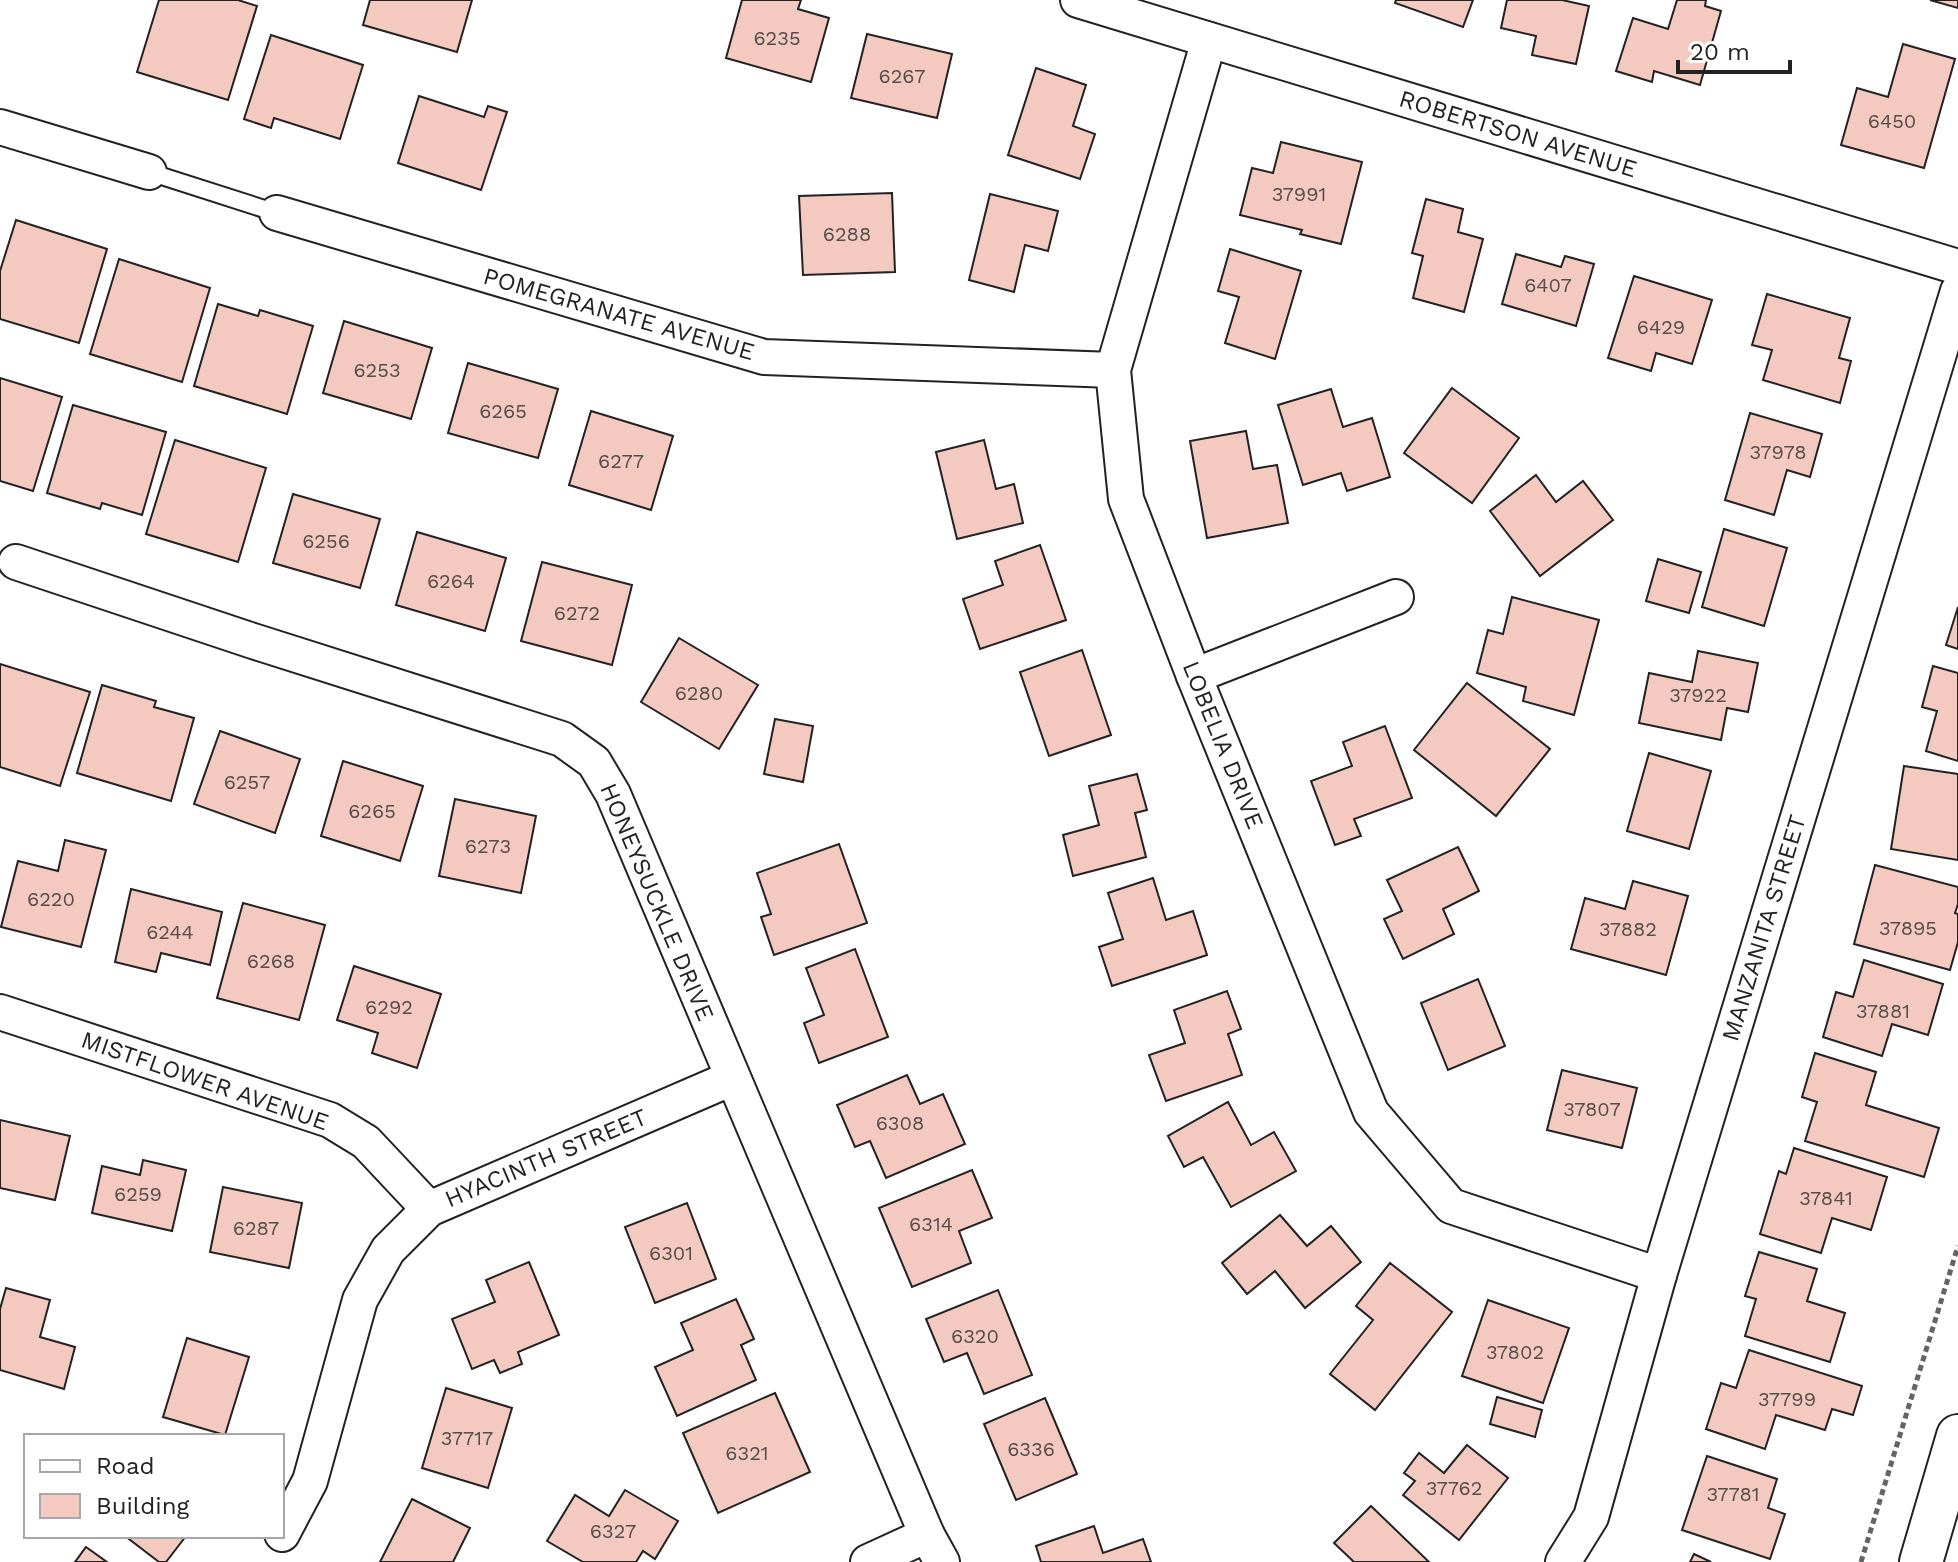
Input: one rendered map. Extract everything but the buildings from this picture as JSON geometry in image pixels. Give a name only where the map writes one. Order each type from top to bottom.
[{"type":"street","name":"ROBERTSON AVENUE","points":[[1078,0],[1958,267]]},
{"type":"street","name":"LOBELIA DRIVE","points":[[1209,40],[1113,370],[1126,499],[1194,676],[1371,1112],[1451,1206],[1659,1275]]},
{"type":"street","points":[[0,127],[149,172]]},
{"type":"street","name":"POMEGRANATE AVENUE","points":[[277,213],[764,357],[1113,370]]},
{"type":"street","name":"MANZANITA STREET","points":[[1563,1562],[1591,1517],[1659,1275],[1958,291]]},
{"type":"street","name":"HONEYSUCKLE DRIVE","points":[[8,560],[562,739],[594,762],[613,794],[935,1549]]},
{"type":"street","points":[[1194,676],[1396,597]]},
{"type":"street","name":"MISTFLOWER AVENUE","points":[[0,1012],[330,1120],[366,1142],[429,1209]]},
{"type":"street","name":"HYACINTH STREET","points":[[284,1531],[310,1481],[360,1300],[388,1250],[429,1209],[732,1078]]},
{"type":"street","points":[[1921,1562],[1958,1436]]},
{"type":"street","name":"HYACINTH STREET","points":[[267,1562],[280,1538]]},
{"type":"street","points":[[868,1562],[935,1549]]},
{"type":"lane","points":[[149,172],[277,213]]},
{"type":"path","points":[[1861,1562],[1958,1246]]}]
